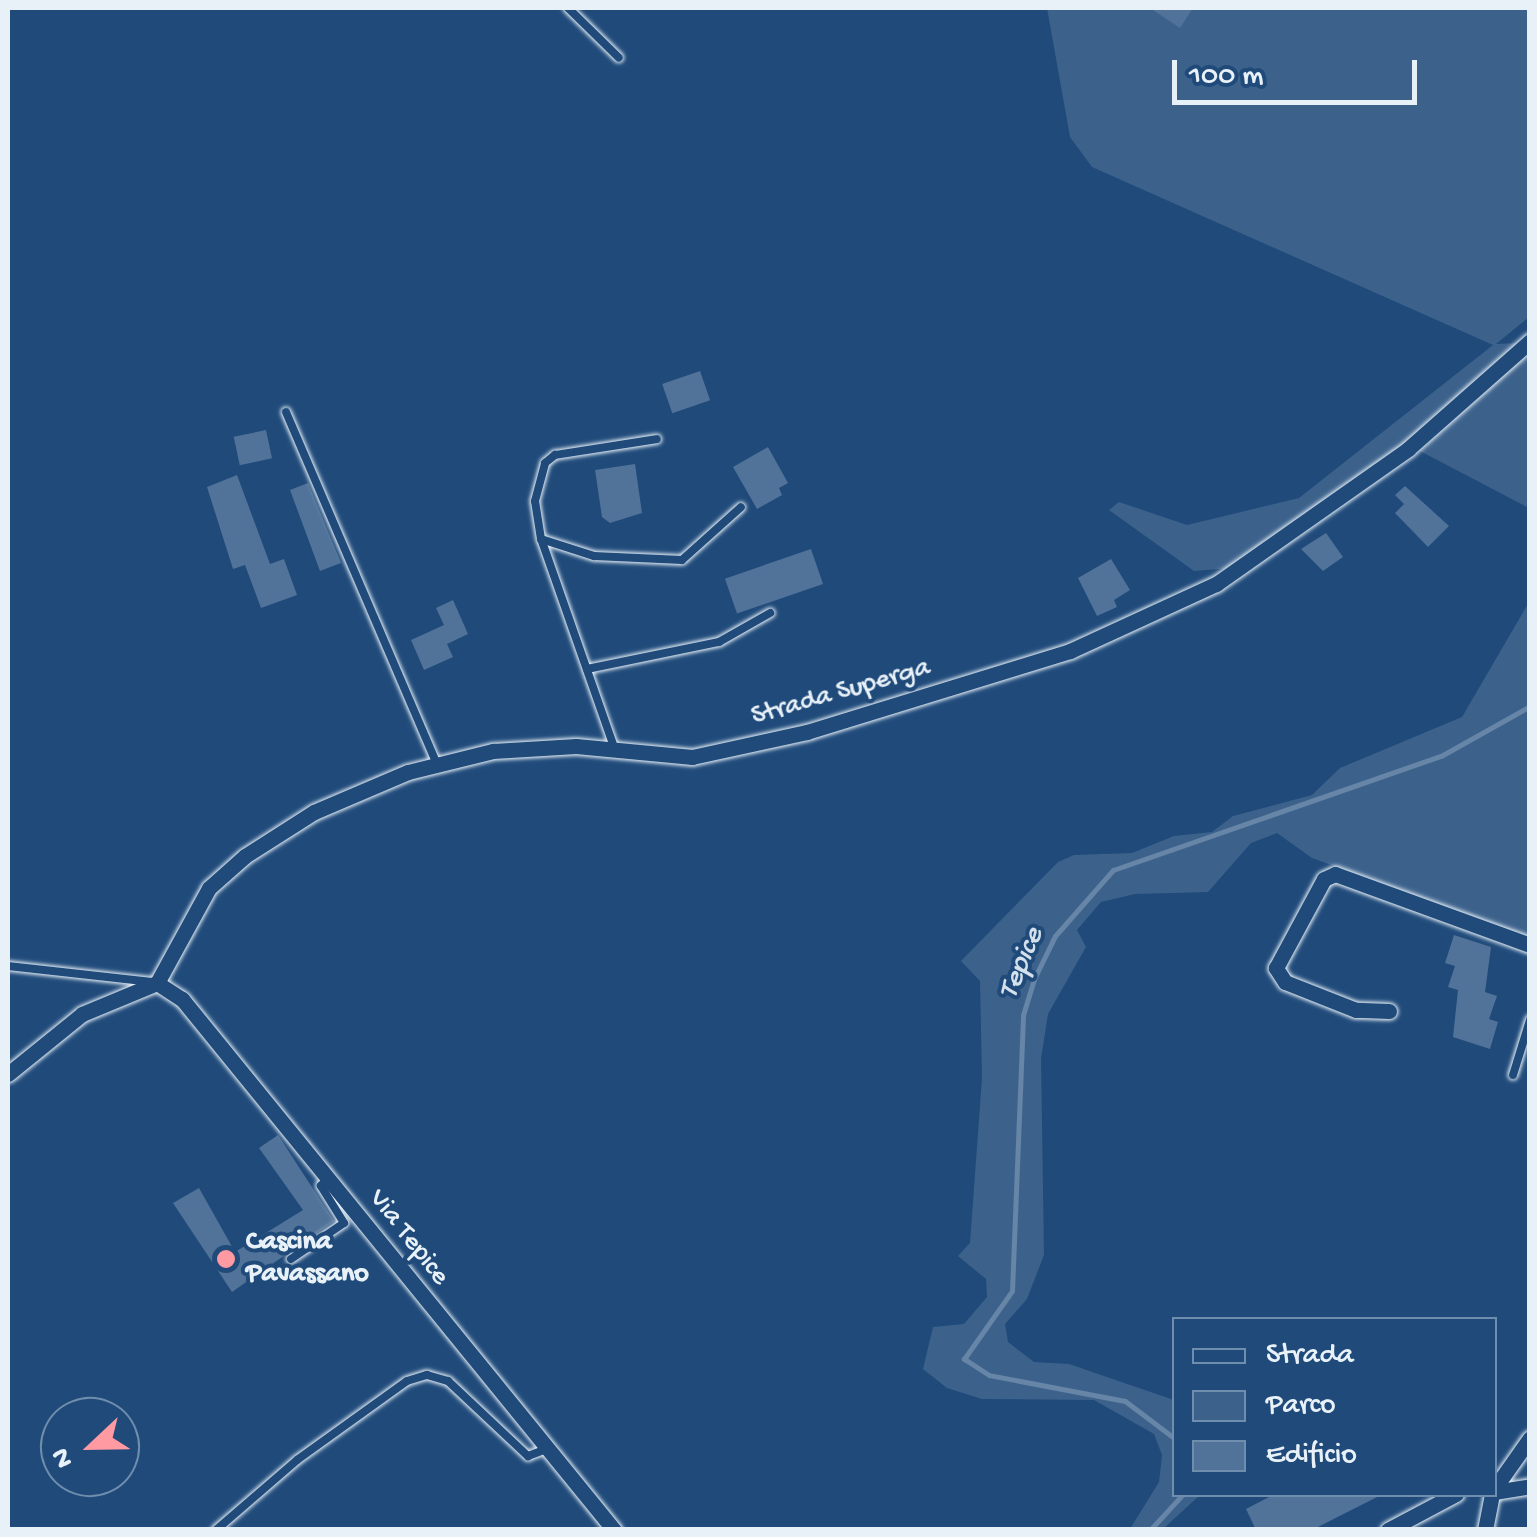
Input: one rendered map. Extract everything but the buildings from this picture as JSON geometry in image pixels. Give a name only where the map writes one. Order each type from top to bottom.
[{"type":"street","name":"Strada Superga","points":[[157,983],[209,888],[245,856],[314,812],[438,765],[493,751],[576,746],[692,757],[807,732],[1070,651],[1164,613],[1216,584],[1408,449],[1530,341]]},
{"type":"street","points":[[1389,1011],[1356,1010],[1285,982],[1276,968],[1324,879],[1335,874],[1530,945]]},
{"type":"street","points":[[8,1074],[82,1014],[157,983]]},
{"type":"street","name":"Via Tepice","points":[[157,983],[182,999],[328,1176],[544,1450],[614,1530]]},
{"type":"street","points":[[1497,1488],[1530,1438]]},
{"type":"street","points":[[1497,1492],[1530,1486]]},
{"type":"street","points":[[1388,1530],[1450,1497]]},
{"type":"street","points":[[1485,1530],[1493,1497]]},
{"type":"lane","points":[[568,8],[619,58]]},
{"type":"lane","points":[[286,412],[438,765]]},
{"type":"lane","points":[[616,752],[540,539],[535,500],[545,463],[576,448],[657,438]]},
{"type":"lane","points":[[540,539],[594,556],[682,560],[742,508]]},
{"type":"lane","points":[[586,669],[719,642],[770,614]]},
{"type":"lane","points":[[8,966],[157,983]]},
{"type":"lane","points":[[1513,1075],[1530,1020]]},
{"type":"lane","points":[[291,1259],[344,1223],[321,1186],[328,1176]]},
{"type":"lane","points":[[216,1530],[297,1460],[407,1381],[426,1375],[448,1381],[528,1456],[544,1450]]},
{"type":"green space","points":[[1047,8],[1529,8],[1529,317],[1496,344],[1519,343],[1400,447],[1231,568],[1194,571],[1109,510],[1119,502],[1187,525],[1299,498],[1493,345],[1092,167],[1070,137]]},
{"type":"green space","points":[[1529,351],[1529,508],[1420,451]]},
{"type":"green space","points":[[1529,602],[1529,937],[1312,858],[1277,833],[1251,843],[1208,892],[1135,894],[1101,902],[1077,930],[1086,947],[1048,1014],[1041,1059],[1044,1255],[1027,1299],[1005,1324],[1008,1342],[1034,1362],[1069,1364],[1172,1399],[1172,1497],[1198,1497],[1163,1529],[1130,1529],[1159,1482],[1162,1455],[1154,1434],[1094,1400],[982,1399],[947,1388],[923,1369],[933,1327],[964,1324],[987,1297],[986,1279],[958,1256],[970,1243],[982,1078],[980,981],[961,961],[1058,862],[1074,855],[1132,853],[1174,836],[1212,832],[1233,816],[1312,795],[1340,768],[1462,717]]},
{"type":"waterway","name":"Tepice","points":[[1172,1436],[1125,1401],[989,1375],[964,1359],[1012,1291],[1023,1015],[1034,979],[1055,936],[1113,870],[1441,756],[1530,706]]},
{"type":"waterway","name":"Tepice","points":[[1150,1530],[1180,1497]]},
{"type":"place","name":"Cascina Pavassano","points":[[226,1259]]}]
